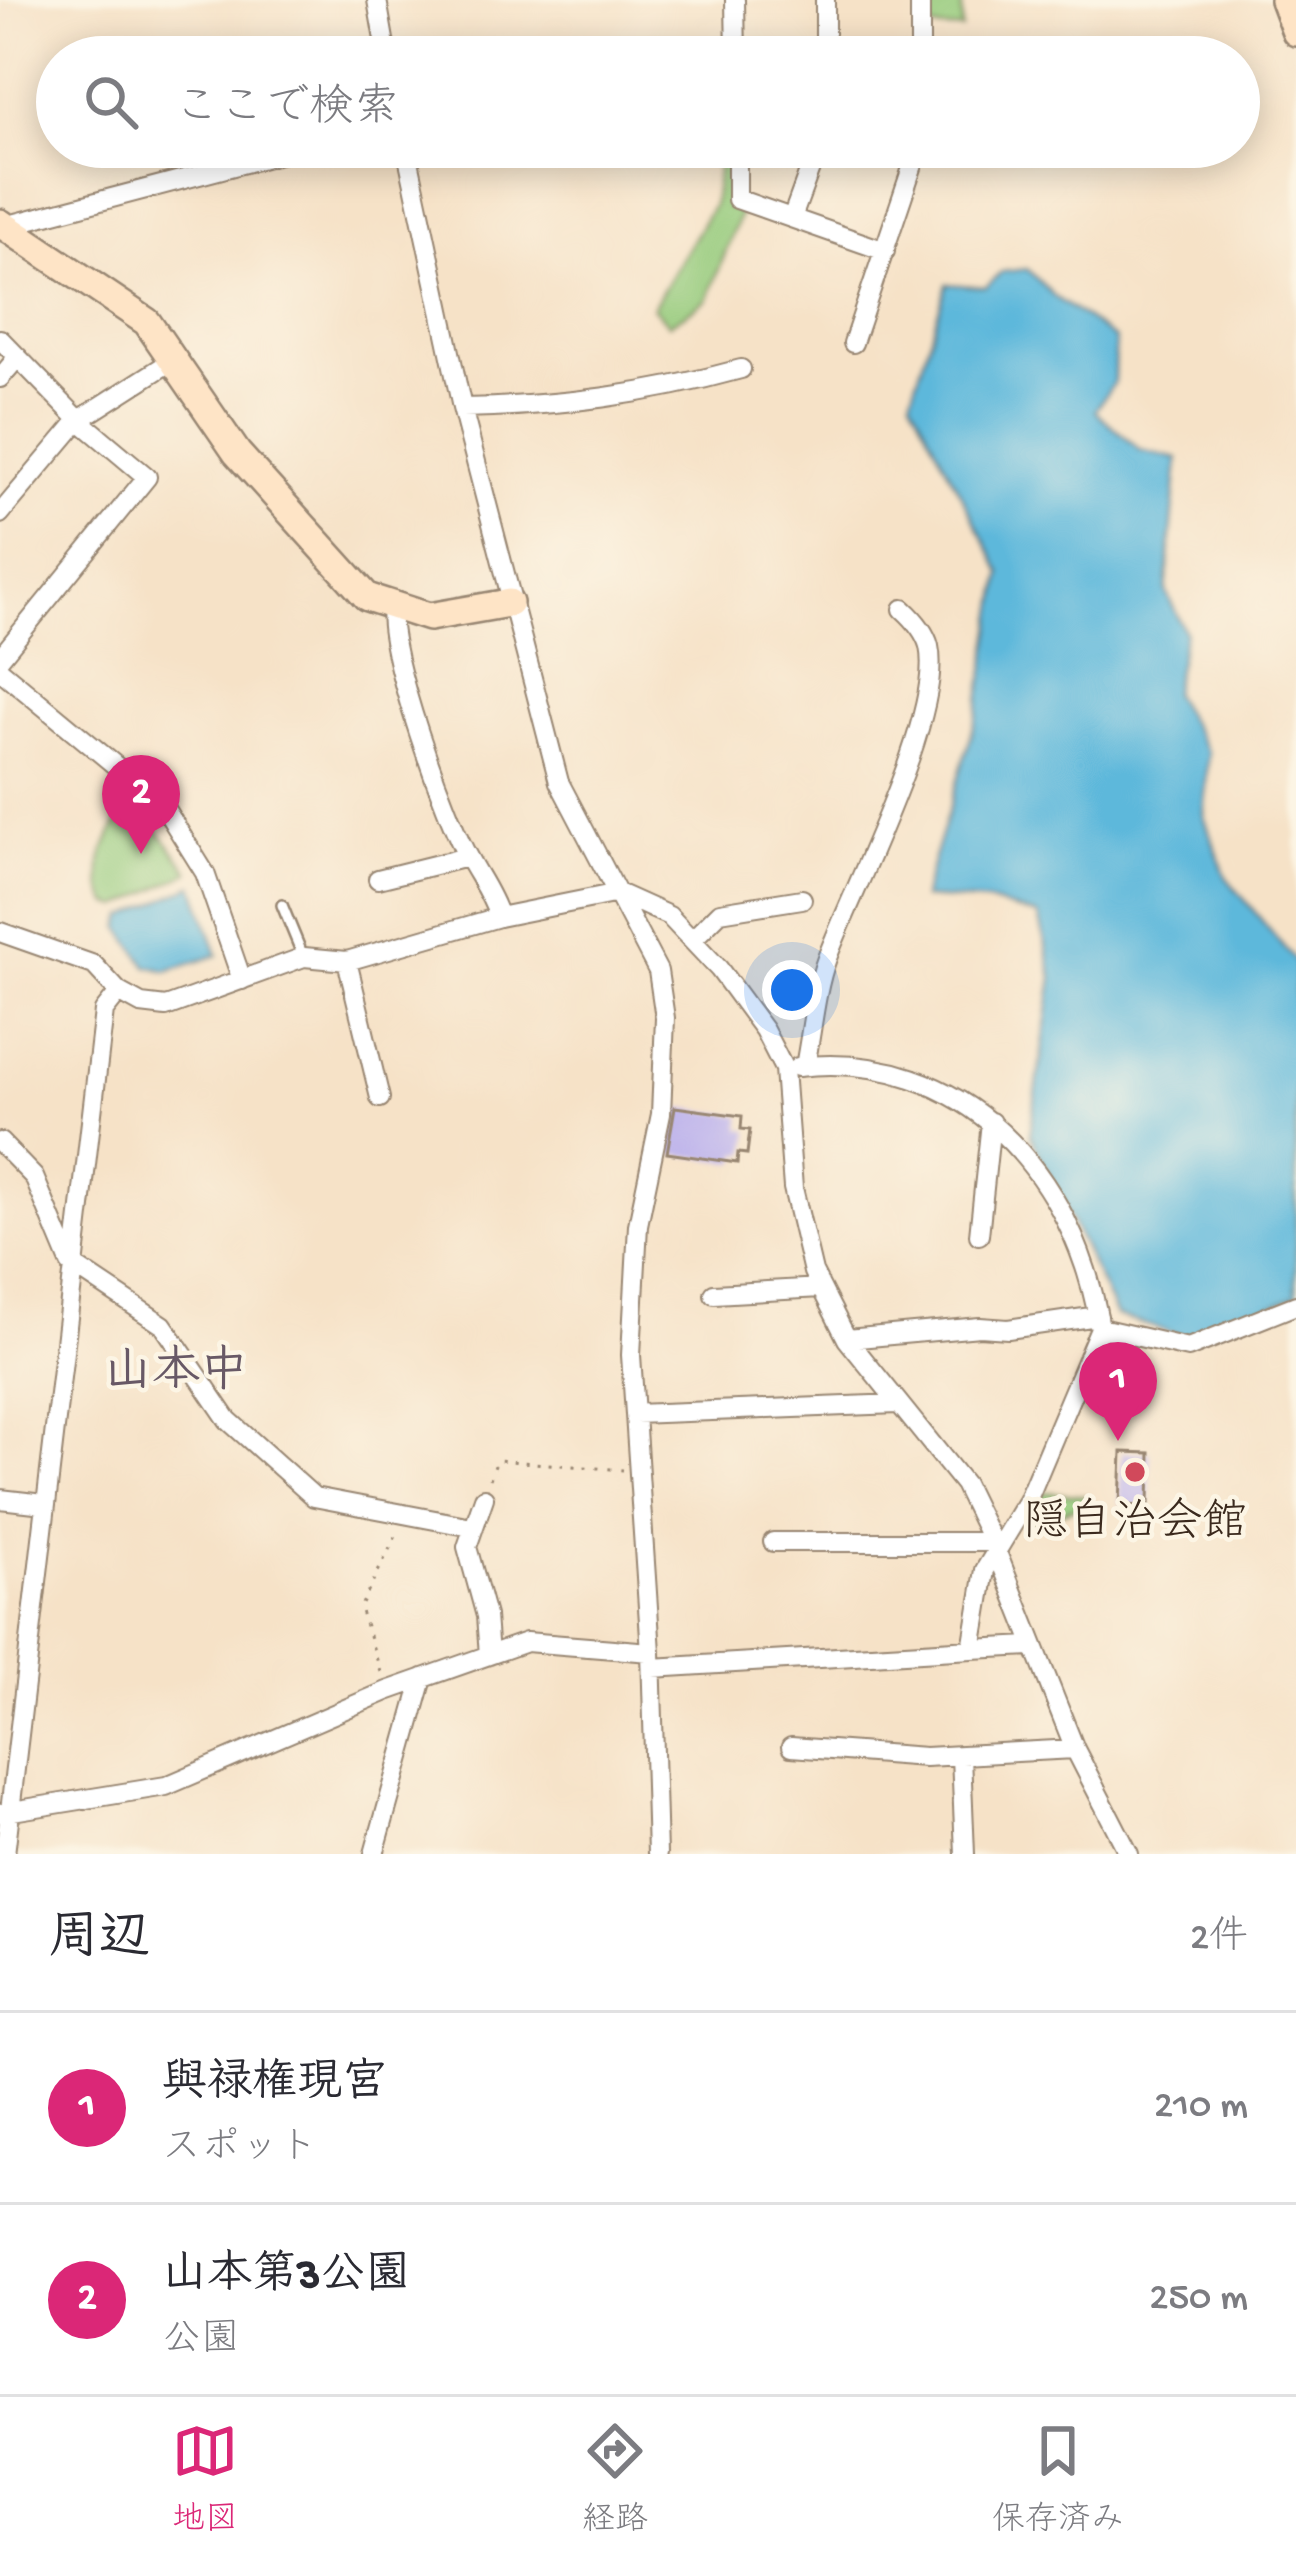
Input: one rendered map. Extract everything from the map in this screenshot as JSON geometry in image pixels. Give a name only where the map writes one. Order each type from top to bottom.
[{"type":"street","points":[[377,0],[383,36]]},
{"type":"street","points":[[735,0],[736,36]]},
{"type":"street","points":[[825,0],[825,36]]},
{"type":"street","points":[[920,0],[920,36]]},
{"type":"street","points":[[1283,0],[1296,32]]},
{"type":"street","points":[[2,225],[224,168]]},
{"type":"street","points":[[411,168],[509,603],[559,782],[658,971],[665,1018],[661,1114],[638,1226],[632,1291],[635,1414],[652,1660],[657,1854]]},
{"type":"street","points":[[737,168],[737,199],[885,250]]},
{"type":"street","points":[[792,218],[810,168]]},
{"type":"street","points":[[853,343],[913,168]]},
{"type":"street","points":[[2,225],[148,322],[237,453],[367,597],[429,617],[509,603]]},
{"type":"street","points":[[0,338],[79,420],[147,477],[0,658]]},
{"type":"street","points":[[0,378],[18,357]]},
{"type":"street","points":[[0,514],[79,420],[173,360]]},
{"type":"street","points":[[462,408],[568,406],[667,389],[741,369]]},
{"type":"street","points":[[392,608],[389,624],[410,701],[467,856],[500,917]]},
{"type":"street","points":[[806,1066],[824,964],[916,732],[929,676],[929,646],[917,621],[903,609]]},
{"type":"street","points":[[0,670],[162,804],[205,873],[242,980]]},
{"type":"street","points":[[378,879],[467,856]]},
{"type":"street","points":[[0,932],[94,965],[119,992],[141,1004],[166,1007],[304,957],[347,961],[500,917],[618,893],[669,916],[764,1030],[784,1069],[793,1188],[821,1288],[847,1340],[964,1484],[994,1546],[1075,1749],[1129,1854]]},
{"type":"street","points":[[692,940],[720,912],[802,899]]},
{"type":"street","points":[[347,961],[380,1098]]},
{"type":"street","points":[[5,1854],[4,1812],[70,1262],[104,1011],[119,992]]},
{"type":"street","points":[[784,1069],[876,1070],[937,1086],[991,1122],[1018,1144],[1072,1232],[1093,1284],[1099,1322],[1027,1501],[994,1546],[985,1570],[972,1649]]},
{"type":"street","points":[[979,1235],[991,1122]]},
{"type":"street","points":[[0,1142],[34,1177],[70,1262],[164,1325],[228,1420],[314,1497],[472,1527]]},
{"type":"street","points":[[714,1294],[821,1288]]},
{"type":"street","points":[[847,1340],[1099,1322],[1188,1348],[1296,1305]]},
{"type":"street","points":[[635,1414],[898,1404]]},
{"type":"street","points":[[0,1498],[44,1504]]},
{"type":"street","points":[[484,1498],[467,1547],[483,1599],[489,1655]]},
{"type":"street","points":[[773,1542],[994,1546]]},
{"type":"street","points":[[4,1812],[166,1786],[387,1691],[526,1642],[652,1660],[1031,1646]]},
{"type":"street","points":[[374,1854],[423,1678]]},
{"type":"street","points":[[791,1747],[961,1756],[1075,1749]]},
{"type":"street","points":[[961,1756],[965,1854]]},
{"type":"lane","points":[[282,905],[304,957]]},
{"type":"path","points":[[484,1498],[496,1460],[640,1471]]},
{"type":"path","points":[[387,1691],[360,1608],[409,1513]]},
{"type":"green space","points":[[929,0],[962,0],[962,30],[930,28]]},
{"type":"green space","points":[[718,168],[728,168],[727,207],[741,212],[707,300],[669,324],[653,307],[713,205]]},
{"type":"green space","points":[[133,798],[190,872],[120,907],[109,904],[101,863],[110,836]]},
{"type":"green space","points":[[1043,1492],[1086,1496],[1084,1505],[1025,1523]]},
{"type":"water","points":[[1027,269],[1056,298],[1115,339],[1114,382],[1095,411],[1140,450],[1178,459],[1166,592],[1185,632],[1172,693],[1208,753],[1204,817],[1226,877],[1296,962],[1296,1295],[1193,1339],[1116,1316],[1030,1134],[1053,977],[1039,916],[988,902],[922,898],[977,716],[1002,573],[911,399],[947,284],[986,287],[1002,272]]},
{"type":"water","points":[[194,885],[218,955],[167,971],[147,966],[121,928],[125,917]]},
{"type":"building","points":[[675,1107],[742,1116],[741,1129],[750,1130],[747,1154],[738,1153],[737,1163],[667,1153]]},
{"type":"building","name":"隠自治会館","points":[[1122,1452],[1150,1453],[1149,1506],[1120,1505]]},
{"type":"place","name":"山本第3公園","points":[[141,854]]},
{"type":"place","name":"與禄権現宮","points":[[1118,1441]]},
{"type":"place","name":"隠自治会館","points":[[1135,1472]]},
{"type":"district","name":"山本中","points":[[176,1367]]}]
